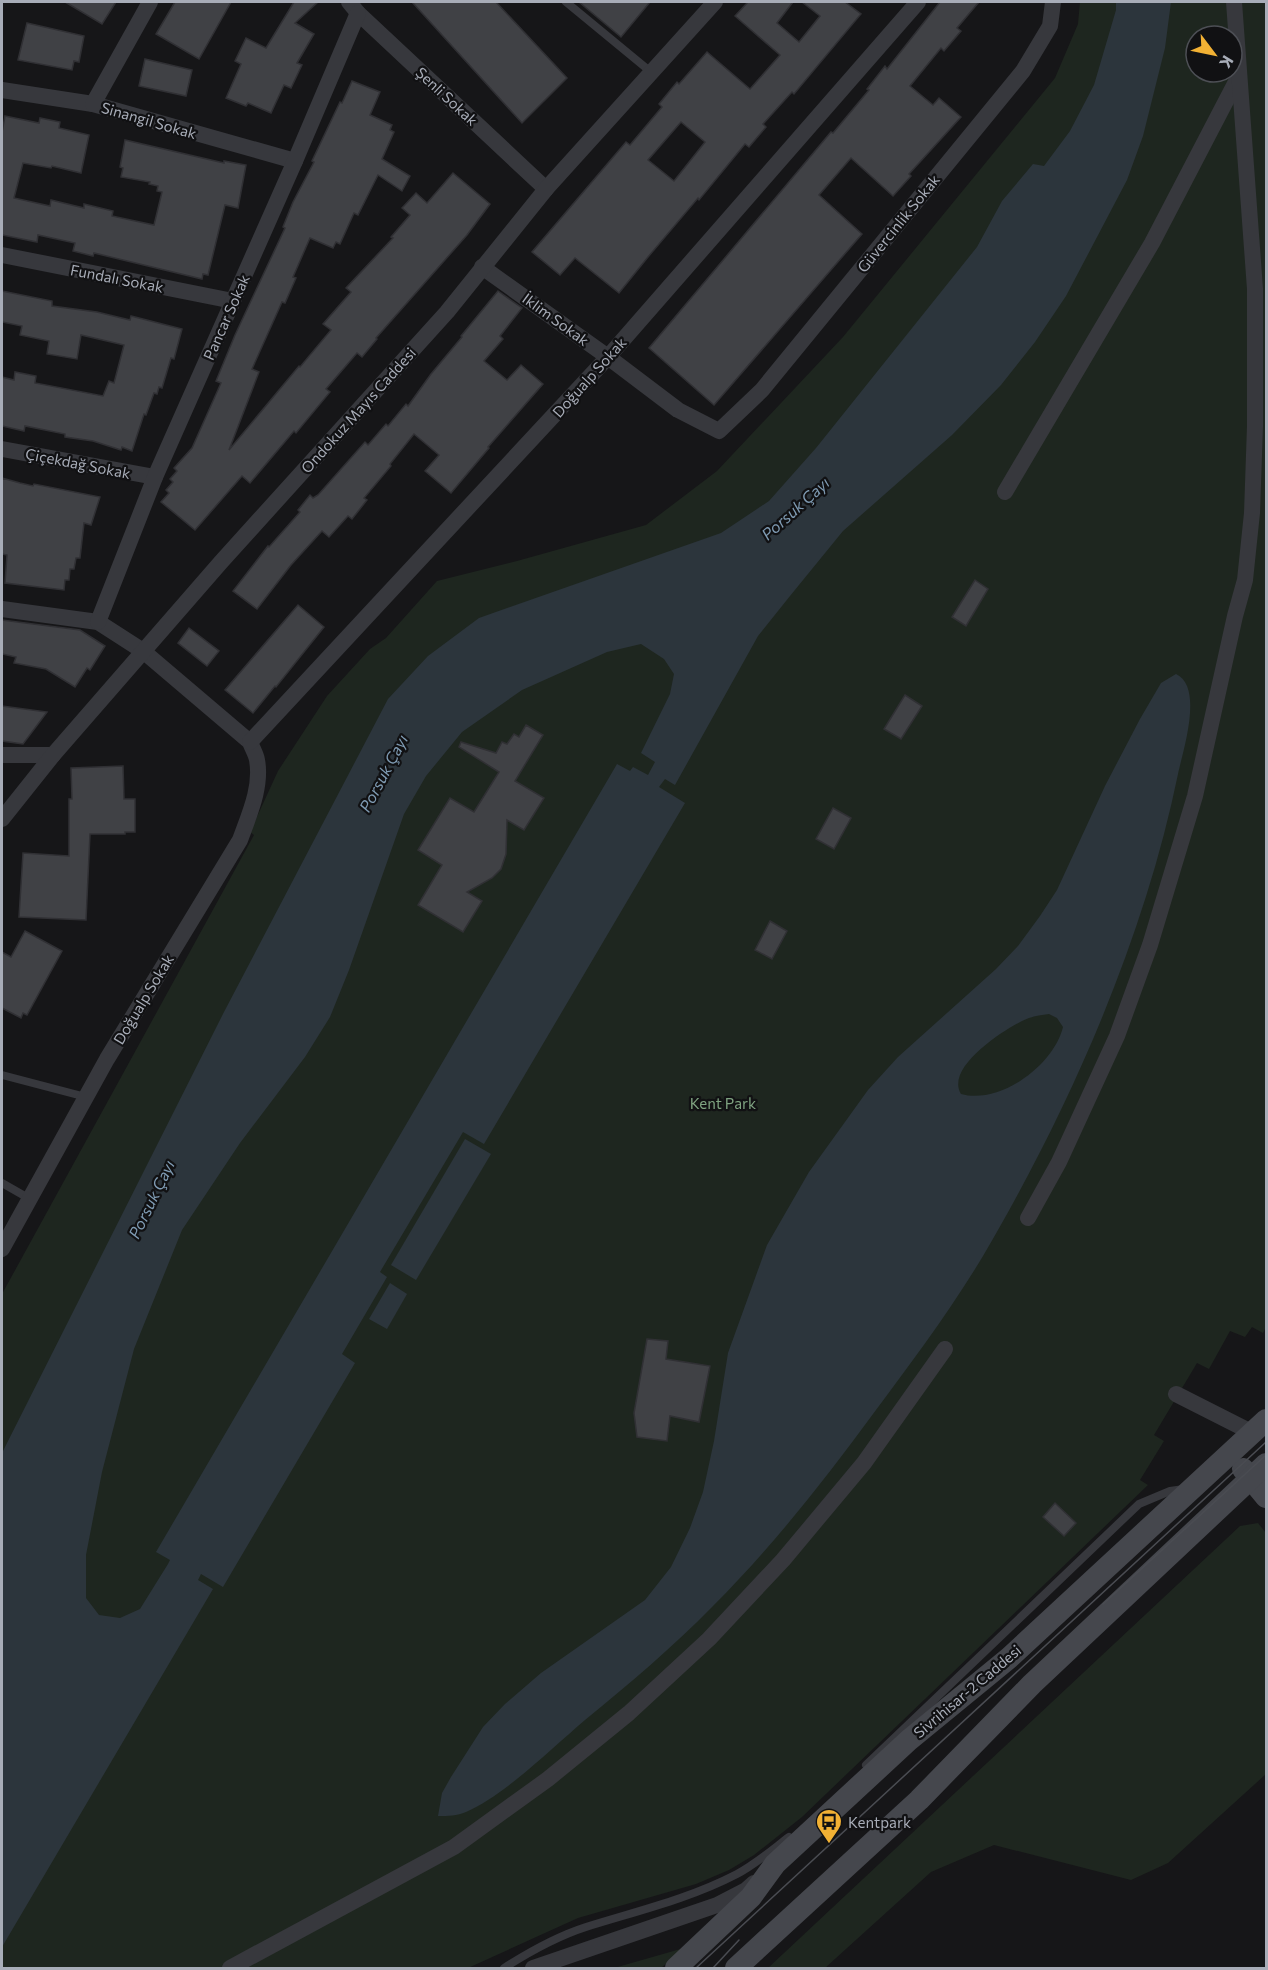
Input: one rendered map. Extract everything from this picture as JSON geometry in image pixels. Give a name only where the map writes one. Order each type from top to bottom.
[{"type":"main road","points":[[1249,1437],[1261,1469],[1266,1497]]},
{"type":"main road","name":"Sivrihisar-2 Caddesi","points":[[676,1968],[751,1897],[775,1864],[909,1740],[1009,1658],[1249,1437]]},
{"type":"main road","points":[[736,1968],[919,1800],[1032,1684],[1261,1469]]},
{"type":"street","points":[[93,104],[150,2]]},
{"type":"street","name":"Ondokuz Mayıs Caddesi","points":[[2,819],[53,755],[143,651],[447,312],[546,189],[715,2]]},
{"type":"street","name":"Doğualp Sokak","points":[[2,1250],[107,1059],[240,840],[252,808],[257,784],[257,759],[250,742],[608,357],[918,2]]},
{"type":"street","name":"Güvercinlik Sokak","points":[[719,431],[762,390],[1023,71],[1050,26],[1053,2]]},
{"type":"street","points":[[1234,2],[1236,24]]},
{"type":"street","name":"Pancar Sokak","points":[[98,622],[155,477],[295,161],[353,7]]},
{"type":"street","name":"Şenli Sokak","points":[[353,7],[546,189]]},
{"type":"street","points":[[1005,492],[1152,243],[1234,84]]},
{"type":"street","points":[[1028,1218],[1059,1162],[1117,1036],[1150,945],[1195,796],[1245,580],[1252,513],[1255,300],[1240,84]]},
{"type":"street","name":"Sinangil Sokak","points":[[2,90],[93,104],[295,161]]},
{"type":"street","name":"Fundalı Sokak","points":[[2,255],[233,302]]},
{"type":"street","name":"İklim Sokak","points":[[483,267],[678,410],[719,431]]},
{"type":"street","name":"Çiçekdağ Sokak","points":[[2,449],[155,477]]},
{"type":"street","points":[[2,609],[98,622],[143,651],[250,742]]},
{"type":"street","points":[[2,754],[53,755]]},
{"type":"street","points":[[230,1968],[453,1847],[548,1779],[629,1713],[709,1639],[783,1560],[864,1463],[945,1349]]},
{"type":"street","points":[[1176,1394],[1249,1437]]},
{"type":"street","points":[[533,1968],[717,1905],[746,1890],[775,1864]]},
{"type":"lane","points":[[566,2],[651,72]]},
{"type":"lane","points":[[2,1075],[86,1097]]},
{"type":"lane","points":[[2,1183],[30,1199]]},
{"type":"lane","points":[[862,1769],[1139,1504],[1170,1491],[1193,1487]]},
{"type":"lane","points":[[504,1968],[584,1928],[657,1906],[735,1875],[758,1861],[797,1830]]},
{"type":"green space","name":"Kent Park","points":[[1080,2],[1266,2],[1266,1327],[1263,1333],[1252,1327],[1245,1337],[1230,1331],[1209,1369],[1197,1363],[1154,1435],[1164,1441],[1140,1480],[1148,1485],[802,1817],[754,1855],[729,1870],[696,1884],[578,1918],[468,1968],[2,1968],[2,1294],[254,835],[250,832],[278,771],[327,696],[370,649],[386,638],[437,581],[646,525],[717,471],[843,337],[1055,78],[1078,24]]},
{"type":"green space","points":[[1258,1523],[1266,1533],[1266,1774],[1168,1863],[1131,1880],[994,1845],[931,1872],[825,1968],[768,1968],[1240,1526]]},
{"type":"green space","points":[[684,1948],[661,1968],[614,1968]]},
{"type":"water","name":"Porsuk Çayı","points":[[1116,2],[1171,2],[1165,48],[1143,136],[1127,180],[1066,296],[1035,342],[1001,385],[952,435],[843,531],[758,636],[675,785],[665,779],[659,787],[685,803],[484,1144],[463,1132],[380,1272],[387,1277],[342,1354],[355,1363],[223,1587],[201,1574],[198,1580],[213,1589],[2,1947],[2,1453],[224,1012],[388,699],[428,656],[479,618],[721,533],[769,501],[816,448],[977,247],[1002,201],[1033,164],[1044,166],[1070,131],[1094,85],[1116,10]],"holes":[[[641,644],[664,659],[674,674],[670,694],[641,753],[655,762],[648,775],[633,767],[630,771],[617,764],[156,1552],[170,1560],[168,1564],[140,1609],[120,1618],[99,1615],[86,1598],[86,1555],[102,1472],[134,1349],[182,1230],[240,1143],[305,1057],[330,1017],[404,814],[426,776],[462,732],[522,690],[607,652]]]},
{"type":"water","points":[[1176,674],[1184,681],[1189,692],[1189,720],[1163,836],[1145,899],[1124,961],[1074,1083],[1015,1200],[983,1256],[944,1317],[816,1489],[756,1561],[713,1606],[650,1665],[512,1783],[466,1812],[438,1816],[442,1793],[483,1727],[505,1704],[541,1673],[645,1600],[671,1567],[690,1528],[703,1492],[728,1353],[767,1245],[809,1172],[868,1090],[898,1057],[996,969],[1018,946],[1040,916],[1057,890],[1105,786],[1161,683]],"holes":[[[1049,1014],[1057,1018],[1063,1027],[1058,1041],[1037,1068],[1008,1088],[992,1094],[976,1096],[961,1094],[958,1084],[961,1073],[968,1062],[990,1042],[1028,1018]]]},
{"type":"water","points":[[465,1139],[491,1154],[416,1280],[391,1265]]},
{"type":"water","points":[[390,1283],[407,1294],[387,1329],[369,1319]]},
{"type":"building","points":[[65,2],[116,2],[102,24]]},
{"type":"building","points":[[175,2],[231,2],[199,59],[156,34]]},
{"type":"building","points":[[294,2],[318,2],[295,23],[314,34],[297,63],[302,65],[291,88],[284,85],[271,113],[248,103],[246,106],[226,98],[241,64],[235,61],[246,38],[266,48]]},
{"type":"building","points":[[412,2],[496,2],[567,78],[522,123]]},
{"type":"building","points":[[579,2],[650,2],[621,37]]},
{"type":"building","points":[[748,2],[793,2],[777,23],[799,42],[820,16],[802,2],[845,2],[861,14],[794,94],[792,92],[763,124],[766,127],[749,147],[745,144],[699,200],[698,198],[619,293],[575,258],[560,275],[532,252],[626,142],[630,145],[662,107],[659,104],[677,82],[679,84],[707,52],[750,89],[780,55],[735,16]],"holes":[[[681,122],[705,142],[674,181],[648,160]]]},
{"type":"building","points":[[940,2],[979,2],[957,28],[961,31],[944,51],[941,48],[910,86],[933,105],[939,98],[961,117],[909,174],[911,176],[893,196],[851,158],[819,195],[862,234],[714,405],[649,348],[869,90],[867,89],[885,66],[887,69]]},
{"type":"building","points":[[27,23],[84,36],[79,62],[74,61],[72,70],[18,60]]},
{"type":"building","points":[[145,59],[192,70],[186,96],[139,86]]},
{"type":"building","points":[[352,81],[380,92],[370,115],[392,125],[390,130],[394,132],[382,159],[410,176],[402,191],[378,175],[358,215],[354,213],[340,244],[336,242],[333,248],[310,238],[293,277],[296,278],[285,303],[282,302],[252,369],[259,372],[229,450],[331,330],[323,324],[351,292],[346,288],[393,238],[391,237],[410,215],[402,208],[416,193],[427,203],[453,173],[490,204],[467,235],[362,357],[357,353],[326,389],[330,392],[296,433],[294,431],[250,483],[242,476],[195,530],[161,502],[169,493],[166,490],[173,482],[170,479],[177,471],[174,468],[192,448],[221,383],[216,381],[235,335],[285,228],[283,227],[293,202]]},
{"type":"building","points":[[5,116],[39,123],[40,118],[60,122],[59,128],[89,135],[81,173],[52,166],[51,168],[23,163],[14,198],[50,206],[51,200],[84,208],[84,204],[113,211],[112,216],[154,225],[162,192],[157,191],[158,186],[149,184],[150,182],[121,177],[123,168],[120,167],[125,140],[224,163],[224,161],[246,165],[238,208],[225,205],[208,275],[203,274],[202,279],[94,253],[93,256],[73,251],[75,243],[38,235],[37,242],[2,235],[2,132]]},
{"type":"building","points":[[2,291],[52,301],[52,306],[97,312],[130,320],[131,316],[182,329],[174,359],[171,358],[162,388],[159,387],[157,394],[154,393],[146,415],[144,414],[132,451],[25,426],[24,431],[2,426],[2,377],[14,380],[15,372],[36,376],[35,383],[103,396],[109,381],[114,383],[124,345],[81,335],[77,359],[47,354],[49,341],[20,335],[22,326],[2,322]]},
{"type":"building","points":[[498,291],[522,308],[500,336],[503,339],[484,361],[507,380],[521,365],[543,384],[451,493],[425,471],[439,455],[414,434],[364,498],[367,500],[352,519],[348,516],[329,537],[322,531],[291,565],[257,609],[233,591],[268,546],[300,512],[298,510],[310,495],[313,498],[318,495],[365,442],[368,445],[406,404],[408,406]]},
{"type":"building","points":[[2,478],[33,486],[34,484],[100,497],[91,525],[84,523],[80,558],[76,558],[74,569],[70,569],[69,580],[65,580],[64,590],[5,583],[7,555],[2,554]]},
{"type":"building","points":[[975,580],[988,589],[966,626],[952,617]]},
{"type":"building","points":[[298,605],[324,627],[253,713],[225,690]]},
{"type":"building","points":[[2,620],[80,630],[105,646],[90,670],[87,668],[75,687],[46,669],[14,663],[16,657],[2,654]]},
{"type":"building","points":[[189,628],[219,651],[207,666],[178,643]]},
{"type":"building","points":[[905,695],[922,706],[901,739],[884,729]]},
{"type":"building","points":[[2,706],[47,712],[23,744],[2,741]]},
{"type":"building","points":[[526,725],[543,735],[515,781],[544,798],[524,830],[507,820],[506,854],[501,869],[492,878],[467,892],[482,901],[463,932],[418,905],[442,865],[418,850],[450,798],[474,812],[499,772],[459,747],[461,742],[496,753],[502,742],[507,744],[514,734],[519,737]]},
{"type":"building","points":[[123,766],[124,799],[135,799],[135,832],[90,834],[86,920],[19,917],[23,853],[69,856],[71,768]]},
{"type":"building","points":[[833,808],[851,818],[834,849],[816,839]]},
{"type":"building","points":[[770,921],[787,931],[772,959],[755,950]]},
{"type":"building","points":[[25,931],[62,951],[27,1015],[23,1013],[21,1018],[2,1008],[2,952],[11,957]]},
{"type":"building","points":[[647,1339],[668,1341],[666,1359],[710,1366],[699,1422],[670,1416],[667,1441],[637,1437],[634,1413]]},
{"type":"building","points":[[1055,1503],[1076,1523],[1064,1536],[1043,1517]]},
{"type":"tram line","points":[[696,1968],[1266,1442]]},
{"type":"tram line","points":[[1103,1604],[1266,1455]]},
{"type":"tram line","points":[[713,1968],[739,1940]]},
{"type":"place","name":"Kentpark","points":[[829,1845]]}]
